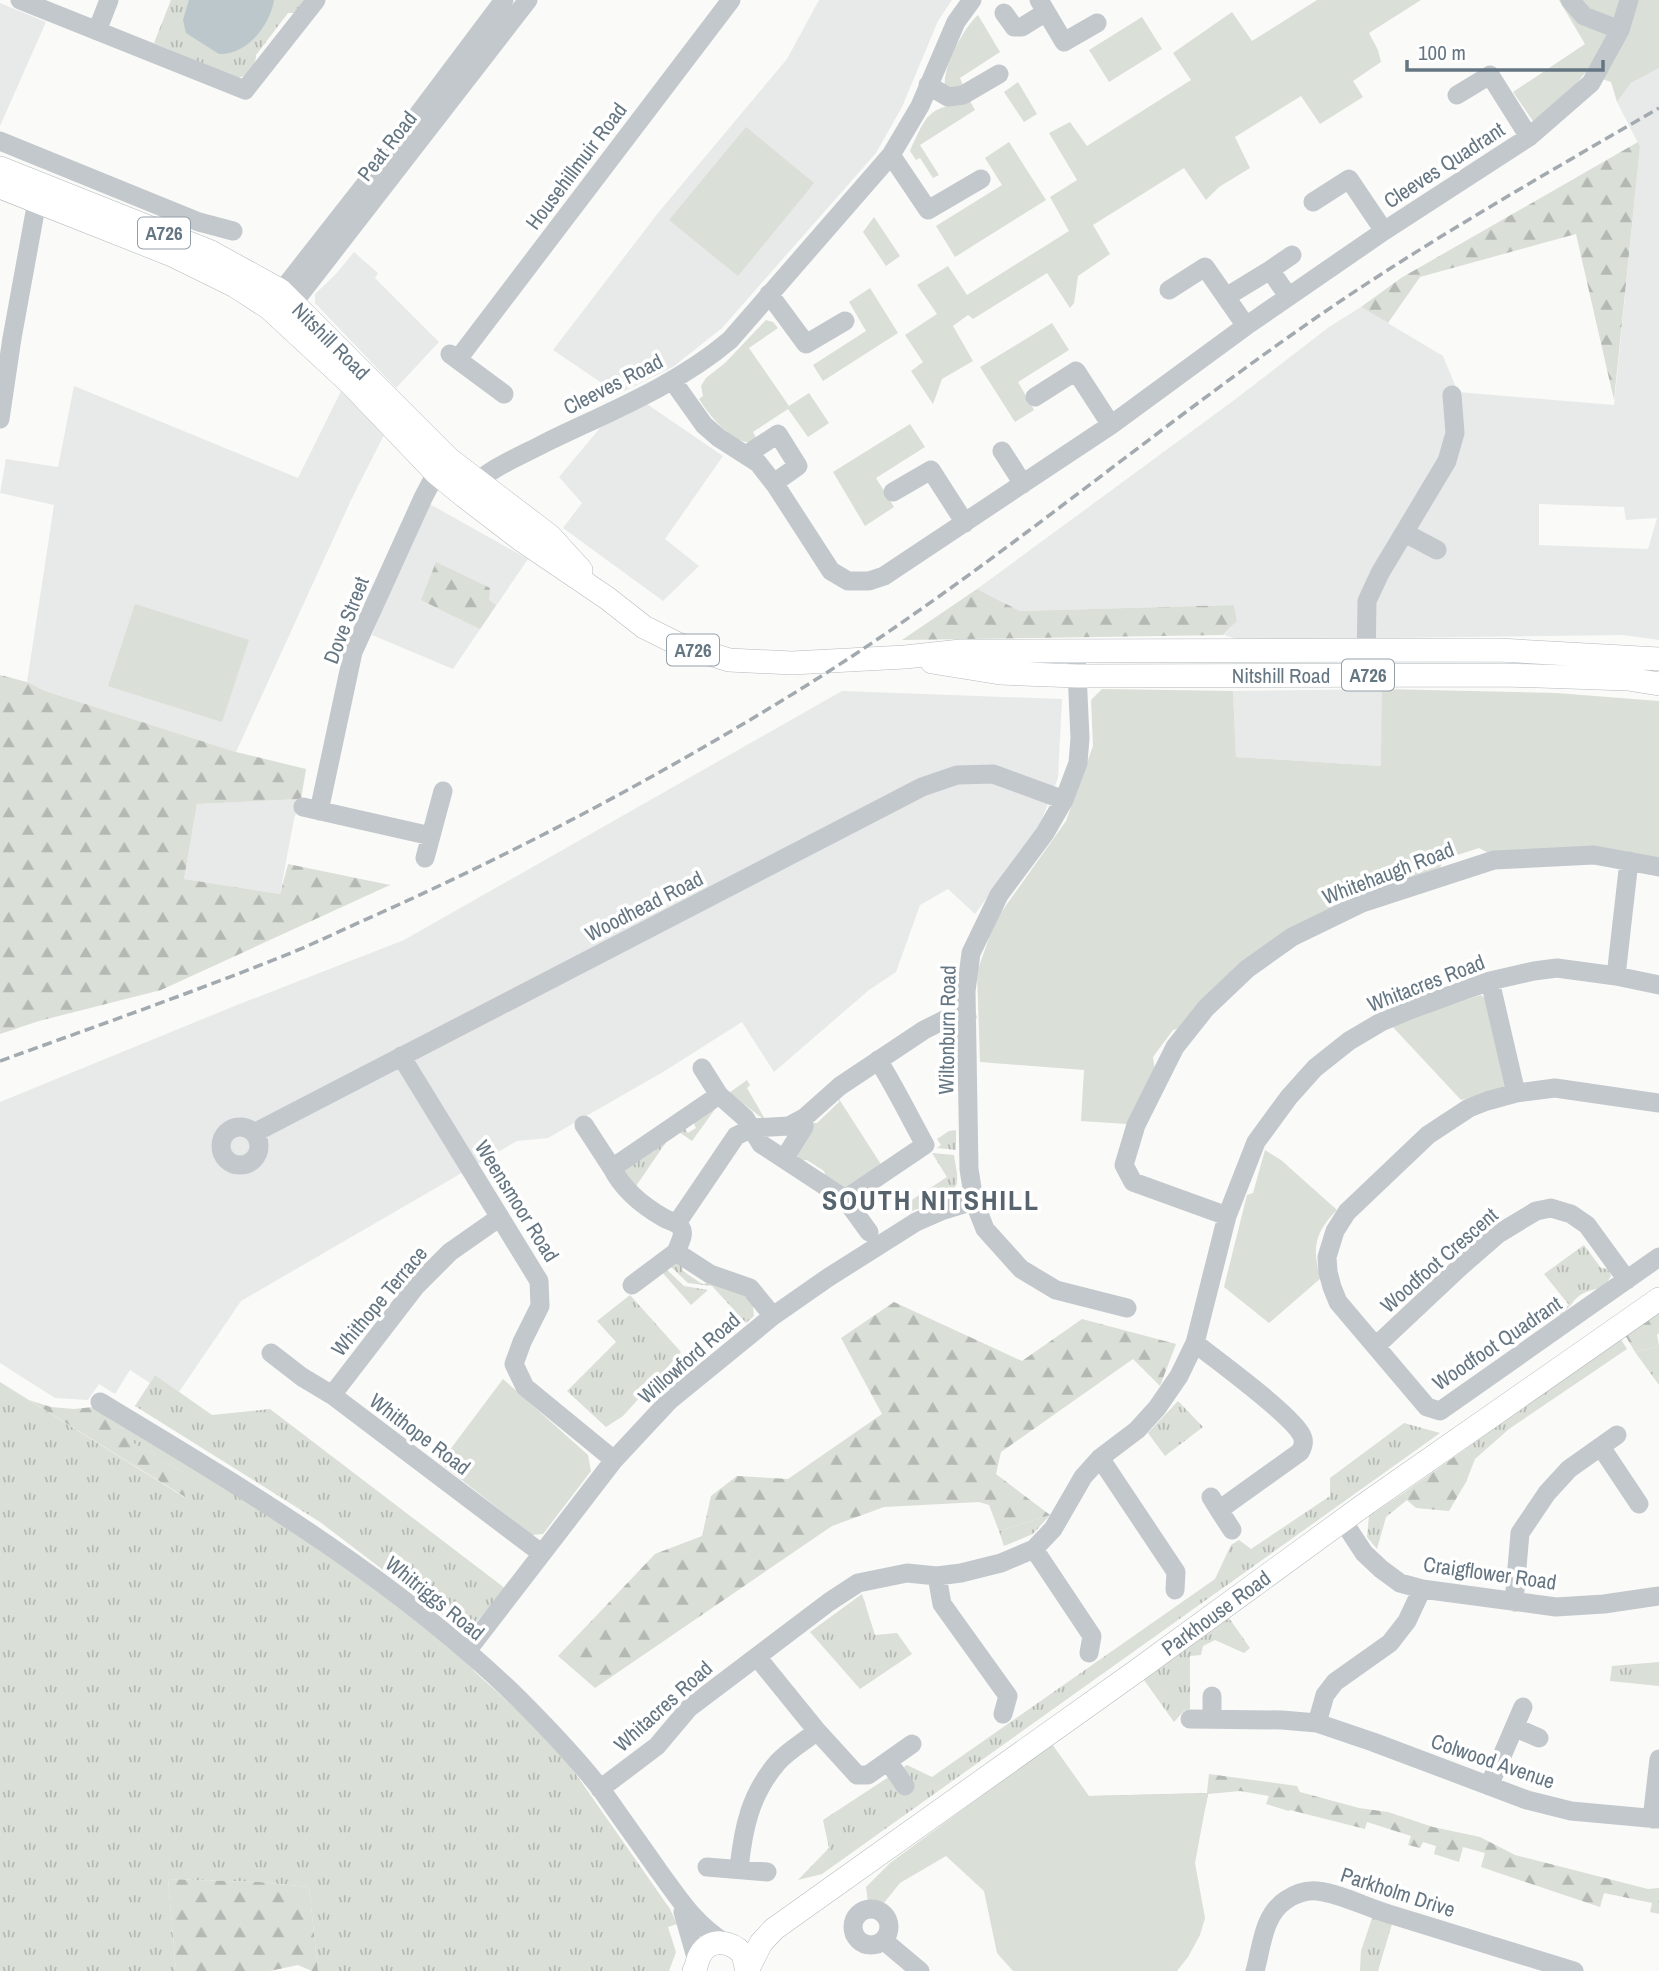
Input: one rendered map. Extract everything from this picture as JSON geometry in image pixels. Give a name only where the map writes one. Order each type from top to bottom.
[{"type":"main road","name":"Nitshill Road","points":[[0,168],[40,193],[235,286],[281,305],[443,466],[471,488],[550,536],[607,598],[645,626],[678,644],[729,660],[792,663],[961,651],[1076,650],[1525,651],[1659,659]]},
{"type":"main road","name":"Nitshill Road","points":[[0,187],[40,193]]},
{"type":"main road","name":"Nitshill Road","points":[[905,657],[1000,673],[1077,676],[1603,678],[1659,684]]},
{"type":"main road","name":"Parkhouse Road","points":[[748,1970],[761,1943],[774,1929],[1343,1521],[1659,1299]]},
{"type":"main road","name":"Parkhouse Road","points":[[696,1968],[704,1950],[712,1945],[774,1929]]},
{"type":"main road","name":"Parkhouse Road","points":[[727,1943],[743,1954],[748,1970]]},
{"type":"street","points":[[20,0],[245,90],[316,0]]},
{"type":"street","points":[[97,31],[110,0]]},
{"type":"street","name":"Peat Road","points":[[281,305],[374,173],[504,0]]},
{"type":"street","name":"Peat Road","points":[[281,305],[528,0]]},
{"type":"street","name":"Househillmuir Road","points":[[504,394],[454,356],[730,0]]},
{"type":"street","name":"Cleeves Road","points":[[471,488],[511,460],[672,380],[710,357],[730,340],[891,155],[920,106],[956,22],[972,0]]},
{"type":"street","points":[[1570,0],[1584,16],[1620,30]]},
{"type":"street","name":"Cleeves Quadrant","points":[[672,380],[704,425],[758,463],[831,570],[848,581],[869,582],[884,576],[1111,425],[1288,296],[1529,137],[1591,83],[1620,30],[1629,0]]},
{"type":"street","points":[[1004,13],[1014,27],[1022,27],[1043,6],[1064,42],[1097,23]]},
{"type":"street","points":[[928,85],[948,97],[964,95],[999,74]]},
{"type":"street","name":"Cleeves Quadrant","points":[[1457,95],[1490,75],[1529,137]]},
{"type":"street","points":[[0,141],[199,222],[233,231]]},
{"type":"street","points":[[891,155],[928,210],[981,179]]},
{"type":"street","name":"Cleeves Quadrant","points":[[1312,202],[1349,179],[1384,231]]},
{"type":"street","points":[[0,419],[6,336],[40,193]]},
{"type":"street","points":[[1226,297],[1292,255]]},
{"type":"street","points":[[1169,290],[1205,267],[1246,326]]},
{"type":"street","points":[[1270,270],[1288,296]]},
{"type":"street","points":[[769,294],[806,344],[845,321]]},
{"type":"street","points":[[1035,397],[1076,371],[1111,425]]},
{"type":"street","points":[[1366,675],[1367,601],[1447,461],[1455,433],[1452,395]]},
{"type":"street","points":[[747,456],[778,434],[798,466],[774,483]]},
{"type":"street","points":[[1002,451],[1023,484]]},
{"type":"street","name":"Dove Street","points":[[431,836],[311,809],[353,652],[421,501],[443,466]]},
{"type":"street","points":[[893,492],[931,470],[965,523]]},
{"type":"street","points":[[1405,533],[1437,550]]},
{"type":"street","name":"Wiltonburn Road","points":[[1076,650],[1080,738],[1078,763],[1064,800],[1045,833],[999,895],[971,953],[966,991],[969,1169],[974,1201],[985,1229],[1021,1269],[1056,1290],[1127,1308]]},
{"type":"street","name":"Woodhead Road","points":[[254,1133],[922,788],[957,775],[993,775],[1064,800]]},
{"type":"street","points":[[425,858],[443,791]]},
{"type":"street","name":"Whitehaugh Road","points":[[1227,1216],[1133,1182],[1124,1164],[1136,1125],[1175,1047],[1206,1008],[1247,969],[1292,937],[1362,903],[1494,860],[1594,855],[1659,867]]},
{"type":"street","points":[[1616,976],[1629,861]]},
{"type":"street","name":"Whitacres Road","points":[[600,1789],[657,1746],[689,1707],[858,1583],[907,1573],[937,1576],[1001,1563],[1034,1549],[1053,1529],[1083,1477],[1100,1458],[1137,1430],[1157,1408],[1179,1376],[1195,1343],[1227,1216],[1256,1142],[1289,1097],[1315,1068],[1349,1041],[1381,1022],[1490,981],[1557,968],[1659,985]]},
{"type":"street","points":[[1490,981],[1517,1093]]},
{"type":"street","points":[[677,1223],[736,1136],[752,1128],[789,1126],[804,1118],[840,1086],[878,1060],[944,1020],[967,1017]]},
{"type":"street","name":"Weensmoor Road","points":[[401,1056],[539,1281],[540,1306],[514,1364],[525,1387],[614,1461]]},
{"type":"street","points":[[845,1199],[925,1145],[878,1060]]},
{"type":"street","points":[[702,1068],[719,1095],[746,1118],[761,1144],[845,1199],[869,1232]]},
{"type":"street","name":"Woodfoot Quadrant","points":[[1659,1103],[1566,1088],[1517,1093],[1469,1108],[1428,1135],[1347,1212],[1335,1231],[1327,1257],[1328,1272],[1338,1302],[1427,1407],[1440,1411],[1659,1257]]},
{"type":"street","points":[[612,1168],[719,1095]]},
{"type":"street","points":[[784,1159],[804,1126],[804,1118]]},
{"type":"street","points":[[584,1125],[626,1190],[666,1219],[677,1223],[681,1229],[682,1235],[676,1252],[632,1285]]},
{"type":"street","name":"Willowford Road","points":[[467,1651],[614,1461],[669,1401],[773,1315],[916,1222],[974,1201]]},
{"type":"street","name":"Woodfoot Crescent","points":[[1376,1346],[1488,1243],[1536,1211],[1551,1208],[1571,1214],[1587,1225],[1627,1280]]},
{"type":"street","name":"Whithope Terrace","points":[[332,1395],[416,1286],[450,1252],[500,1217]]},
{"type":"street","points":[[676,1252],[710,1274],[750,1288],[773,1315]]},
{"type":"street","points":[[1195,1343],[1290,1420],[1303,1437],[1300,1452],[1215,1503],[1232,1531]]},
{"type":"street","name":"Whithope Road","points":[[271,1353],[302,1377],[332,1395],[541,1552]]},
{"type":"street","name":"Whitriggs Road","points":[[100,1402],[352,1561],[467,1651],[524,1705],[600,1789],[678,1900],[702,1927],[727,1943]]},
{"type":"street","points":[[1514,1602],[1520,1532],[1569,1469],[1617,1435]]},
{"type":"street","points":[[1601,1447],[1639,1504]]},
{"type":"street","points":[[1100,1458],[1175,1581],[1195,1575]]},
{"type":"street","name":"Craigflower Road","points":[[1343,1521],[1364,1553],[1381,1569],[1400,1583],[1422,1589],[1556,1607],[1604,1604],[1659,1596]]},
{"type":"street","points":[[1034,1549],[1097,1642]]},
{"type":"street","points":[[937,1576],[942,1604],[1013,1703]]},
{"type":"street","points":[[1317,1723],[1325,1695],[1335,1682],[1390,1643],[1407,1621],[1422,1589]]},
{"type":"street","points":[[757,1657],[857,1775],[868,1775],[912,1744]]},
{"type":"street","points":[[1212,1696],[1212,1719]]},
{"type":"street","points":[[1489,1786],[1523,1707]]},
{"type":"street","name":"Colwood Avenue","points":[[1190,1718],[1317,1723],[1527,1800],[1572,1811],[1655,1819]]},
{"type":"street","points":[[1516,1728],[1539,1738]]},
{"type":"street","points":[[739,1869],[743,1831],[758,1790],[779,1761],[817,1731]]},
{"type":"street","points":[[1655,1819],[1659,1759]]},
{"type":"street","points":[[888,1761],[905,1786]]},
{"type":"street","points":[[707,1867],[767,1872]]},
{"type":"street","name":"Parkholm Drive","points":[[1255,1971],[1266,1924],[1273,1911],[1286,1900],[1314,1891],[1335,1895],[1574,1971]]},
{"type":"street","name":"Whitriggs Road","points":[[678,1900],[687,1923],[696,1968]]},
{"type":"street","points":[[883,1940],[920,1971]]},
{"type":"shaded area","points":[[189,0],[274,0],[268,19],[256,37],[239,50],[219,54],[186,33],[183,20]]},
{"type":"shaded area","points":[[819,0],[952,0],[938,21],[902,107],[876,153],[722,328],[673,367],[618,394],[553,350],[658,213],[787,59]]},
{"type":"shaded area","points":[[0,3],[46,22],[0,126]]},
{"type":"shaded area","points":[[1659,68],[1659,640],[1623,635],[1239,640],[1224,635],[1237,621],[1234,605],[1020,611],[977,589],[1329,327],[1361,307],[1443,356],[1458,392],[1614,405],[1640,147],[1617,102],[1631,83]],"holes":[[[1539,504],[1624,507],[1626,520],[1657,518],[1648,549],[1539,545]]]},
{"type":"shaded area","points":[[354,252],[378,273],[375,278],[439,342],[396,388],[315,303],[315,294]]},
{"type":"shaded area","points":[[74,386],[298,478],[341,391],[384,435],[351,500],[236,752],[45,691],[27,682],[54,505],[0,493],[6,459],[58,467]]},
{"type":"shaded area","points":[[644,402],[723,456],[665,539],[699,566],[663,601],[563,528],[582,503],[559,477],[600,428]]},
{"type":"shaded area","points":[[426,502],[528,559],[453,669],[372,635]]},
{"type":"shaded area","points":[[1382,689],[1382,766],[1236,757],[1233,691]]},
{"type":"shaded area","points":[[842,691],[1062,699],[1058,778],[1038,829],[975,914],[948,889],[920,905],[896,972],[869,990],[774,1072],[742,1022],[663,1072],[548,1138],[517,1141],[241,1301],[179,1392],[155,1375],[150,1383],[130,1370],[115,1394],[99,1384],[88,1400],[55,1398],[0,1363],[0,1102],[404,940]]},
{"type":"shaded area","points":[[301,799],[294,819],[280,894],[184,879],[197,804]]},
{"type":"green space","points":[[171,0],[304,0],[295,13],[288,13],[256,55],[251,69],[238,78],[154,43]]},
{"type":"green space","points":[[1317,0],[1421,0],[1369,33],[1381,62],[1353,81],[1363,97],[1320,124],[1301,96],[1235,137],[1250,168],[1219,187],[1206,200],[1184,168],[1093,225],[1110,254],[1078,276],[1074,303],[1070,308],[1047,273],[973,319],[968,315],[953,326],[973,361],[942,379],[933,404],[911,371],[923,362],[905,335],[937,314],[917,285],[948,266],[967,295],[1069,231],[1050,197],[1077,180],[1049,133],[1070,122],[1087,146],[1191,80],[1173,53],[1232,12],[1252,41]]},
{"type":"green space","points":[[1559,0],[1659,0],[1659,68],[1631,83],[1617,102],[1611,82],[1585,73],[1560,103],[1533,121],[1513,92],[1585,44]]},
{"type":"green space","points":[[978,15],[1000,52],[960,78],[964,88],[945,87],[947,69],[955,48]]},
{"type":"green space","points":[[1142,17],[1162,49],[1109,82],[1089,50]]},
{"type":"green space","points":[[1018,82],[1037,114],[1024,122],[1004,92]]},
{"type":"green space","points":[[970,101],[975,110],[920,145],[939,175],[933,178],[920,158],[916,160],[910,151],[916,138],[931,114],[945,107]]},
{"type":"green space","points":[[746,127],[814,183],[738,276],[669,220]]},
{"type":"green space","points":[[1009,142],[1046,200],[955,257],[936,226],[1002,185],[985,158]]},
{"type":"green space","points":[[1638,142],[1640,147],[1614,400],[1576,234],[1420,277],[1388,323],[1361,307],[1401,278]]},
{"type":"green space","points":[[874,217],[900,256],[886,266],[863,232]]},
{"type":"green space","points":[[870,288],[898,333],[823,381],[813,365],[866,331],[849,302]]},
{"type":"green space","points":[[766,320],[773,322],[778,328],[749,348],[789,406],[809,393],[829,423],[808,437],[788,409],[753,432],[758,441],[741,440],[724,429],[699,399],[703,396],[701,386],[706,378],[725,363]]},
{"type":"green space","points":[[1052,323],[1069,350],[1018,382],[1034,410],[1015,422],[980,367]]},
{"type":"green space","points":[[910,424],[925,447],[876,478],[894,507],[865,526],[833,472]]},
{"type":"green space","points":[[436,562],[490,588],[489,600],[496,605],[480,629],[421,600]]},
{"type":"green space","points":[[977,589],[1020,611],[1234,605],[1237,621],[1223,635],[902,640]]},
{"type":"green space","points":[[135,604],[249,640],[222,722],[108,686]]},
{"type":"green space","points":[[0,675],[236,752],[306,769],[301,799],[197,804],[184,879],[280,894],[288,864],[390,885],[161,990],[39,1021],[0,1034]]},
{"type":"green space","points":[[1102,689],[1233,691],[1236,757],[1381,766],[1382,689],[1556,693],[1659,701],[1659,860],[1492,855],[1479,848],[1445,859],[1438,871],[1348,903],[1184,1027],[1173,1030],[1153,1057],[1155,1071],[1127,1124],[1081,1121],[1084,1070],[980,1062],[977,972],[995,921],[1066,821],[1093,746],[1091,700]]},
{"type":"green space","points":[[1481,995],[1489,1001],[1508,1078],[1504,1089],[1461,1100],[1391,1025]]},
{"type":"green space","points":[[747,1080],[750,1085],[747,1088],[766,1121],[729,1093]]},
{"type":"green space","points":[[839,1099],[882,1166],[845,1192],[827,1180],[824,1171],[807,1160],[798,1161],[790,1155],[811,1123],[817,1123]]},
{"type":"green space","points":[[718,1105],[692,1141],[679,1132],[683,1126],[688,1133],[696,1128],[692,1119]]},
{"type":"green space","points":[[956,1130],[956,1150],[937,1148],[941,1145],[937,1139]]},
{"type":"green space","points":[[673,1132],[634,1189],[623,1168]]},
{"type":"green space","points":[[1265,1150],[1281,1160],[1337,1210],[1324,1226],[1317,1241],[1316,1258],[1321,1278],[1269,1323],[1224,1287],[1247,1195],[1253,1193]]},
{"type":"green space","points":[[932,1153],[954,1155],[957,1182],[945,1198],[912,1211],[907,1203],[947,1177]]},
{"type":"green space","points":[[1584,1245],[1601,1268],[1608,1269],[1611,1276],[1602,1287],[1581,1295],[1560,1315],[1569,1305],[1544,1274]]},
{"type":"green space","points":[[668,1264],[681,1264],[683,1271],[702,1284],[718,1283],[739,1291],[757,1306],[753,1307],[754,1316],[746,1323],[712,1286],[688,1283]]},
{"type":"green space","points":[[664,1267],[684,1286],[708,1290],[691,1305],[661,1271]]},
{"type":"green space","points":[[630,1295],[681,1352],[623,1416],[606,1427],[567,1391],[616,1342],[597,1321]]},
{"type":"green space","points":[[894,1302],[1022,1361],[1082,1319],[1176,1344],[1160,1386],[1133,1359],[1001,1452],[996,1474],[1050,1515],[999,1531],[989,1505],[979,1502],[884,1507],[832,1526],[595,1688],[558,1656],[655,1554],[702,1536],[711,1496],[737,1476],[788,1479],[882,1414],[841,1338]]},
{"type":"green space","points":[[1659,1310],[1659,1346],[1635,1352],[1625,1335]]},
{"type":"green space","points":[[1620,1338],[1627,1349],[1509,1429],[1475,1459],[1464,1450]]},
{"type":"green space","points":[[1659,1346],[1659,1385],[1635,1352]]},
{"type":"green space","points":[[155,1375],[212,1415],[270,1409],[506,1589],[471,1628],[458,1627],[320,1522],[135,1406]]},
{"type":"green space","points":[[503,1379],[588,1455],[591,1471],[543,1534],[532,1535],[440,1463]]},
{"type":"green space","points":[[0,1382],[184,1497],[184,1473],[121,1436],[123,1423],[356,1571],[460,1655],[566,1760],[670,1909],[677,1924],[668,1927],[676,1952],[669,1971],[318,1971],[309,1887],[259,1882],[168,1879],[176,1971],[0,1971]]},
{"type":"green space","points":[[29,1400],[51,1407],[93,1407],[123,1423],[122,1436],[184,1473],[185,1497]]},
{"type":"green space","points":[[1178,1401],[1203,1427],[1165,1456],[1148,1433]]},
{"type":"green space","points":[[1404,1423],[1440,1433],[822,1874],[798,1880],[829,1848],[823,1820],[907,1765],[932,1777],[1215,1579],[1231,1545],[1239,1540],[1251,1549],[1330,1496],[1330,1478]]},
{"type":"green space","points":[[1464,1450],[1475,1459],[1466,1482],[1449,1511],[1416,1508],[1407,1500],[1405,1492]]},
{"type":"green space","points":[[1405,1492],[1407,1500],[1386,1517],[1377,1549],[1367,1537],[1369,1516]]},
{"type":"green space","points":[[1050,1515],[1033,1534],[1004,1546],[999,1531]]},
{"type":"green space","points":[[862,1594],[875,1635],[897,1633],[912,1654],[860,1689],[810,1632]]},
{"type":"green space","points":[[845,1611],[854,1614],[857,1623],[854,1632],[845,1635],[836,1632],[833,1623],[836,1614]]},
{"type":"green space","points":[[1229,1618],[1250,1648],[1244,1653],[1215,1640],[1203,1646],[1201,1655],[1190,1656],[1190,1709],[1184,1711],[1174,1722],[1144,1680]]},
{"type":"green space","points":[[1659,1662],[1659,1686],[1610,1681],[1612,1666]]},
{"type":"green space","points":[[1052,1744],[1089,1796],[1208,1793],[1195,1863],[1205,1918],[1200,1935],[1177,1971],[1013,1971],[997,1953],[984,1891],[946,1856],[900,1883],[883,1904],[868,1903],[866,1887],[890,1863]]},
{"type":"green space","points":[[1209,1774],[1297,1786],[1300,1792],[1480,1837],[1515,1855],[1648,1889],[1659,1888],[1659,1914],[1650,1912],[1652,1903],[1604,1893],[1600,1907],[1481,1867],[1485,1853],[1463,1847],[1459,1862],[1434,1854],[1436,1846],[1423,1842],[1420,1848],[1408,1845],[1411,1836],[1367,1822],[1365,1829],[1289,1811],[1266,1804],[1269,1796],[1240,1791],[1208,1794],[1206,1805],[1153,1919],[1089,1796],[1207,1793]]},
{"type":"green space","points":[[168,1879],[259,1882],[309,1887],[318,1971],[298,1965],[270,1971],[176,1971]]},
{"type":"green space","points":[[1372,1918],[1392,1924],[1378,1971],[1360,1971],[1361,1951]]},
{"type":"railway","points":[[0,1061],[211,984],[318,941],[541,836],[700,749],[804,687],[930,603],[1235,375],[1341,301],[1476,215],[1659,108]]},
{"type":"district","name":"SOUTH NITSHILL","points":[[931,1200]]}]
